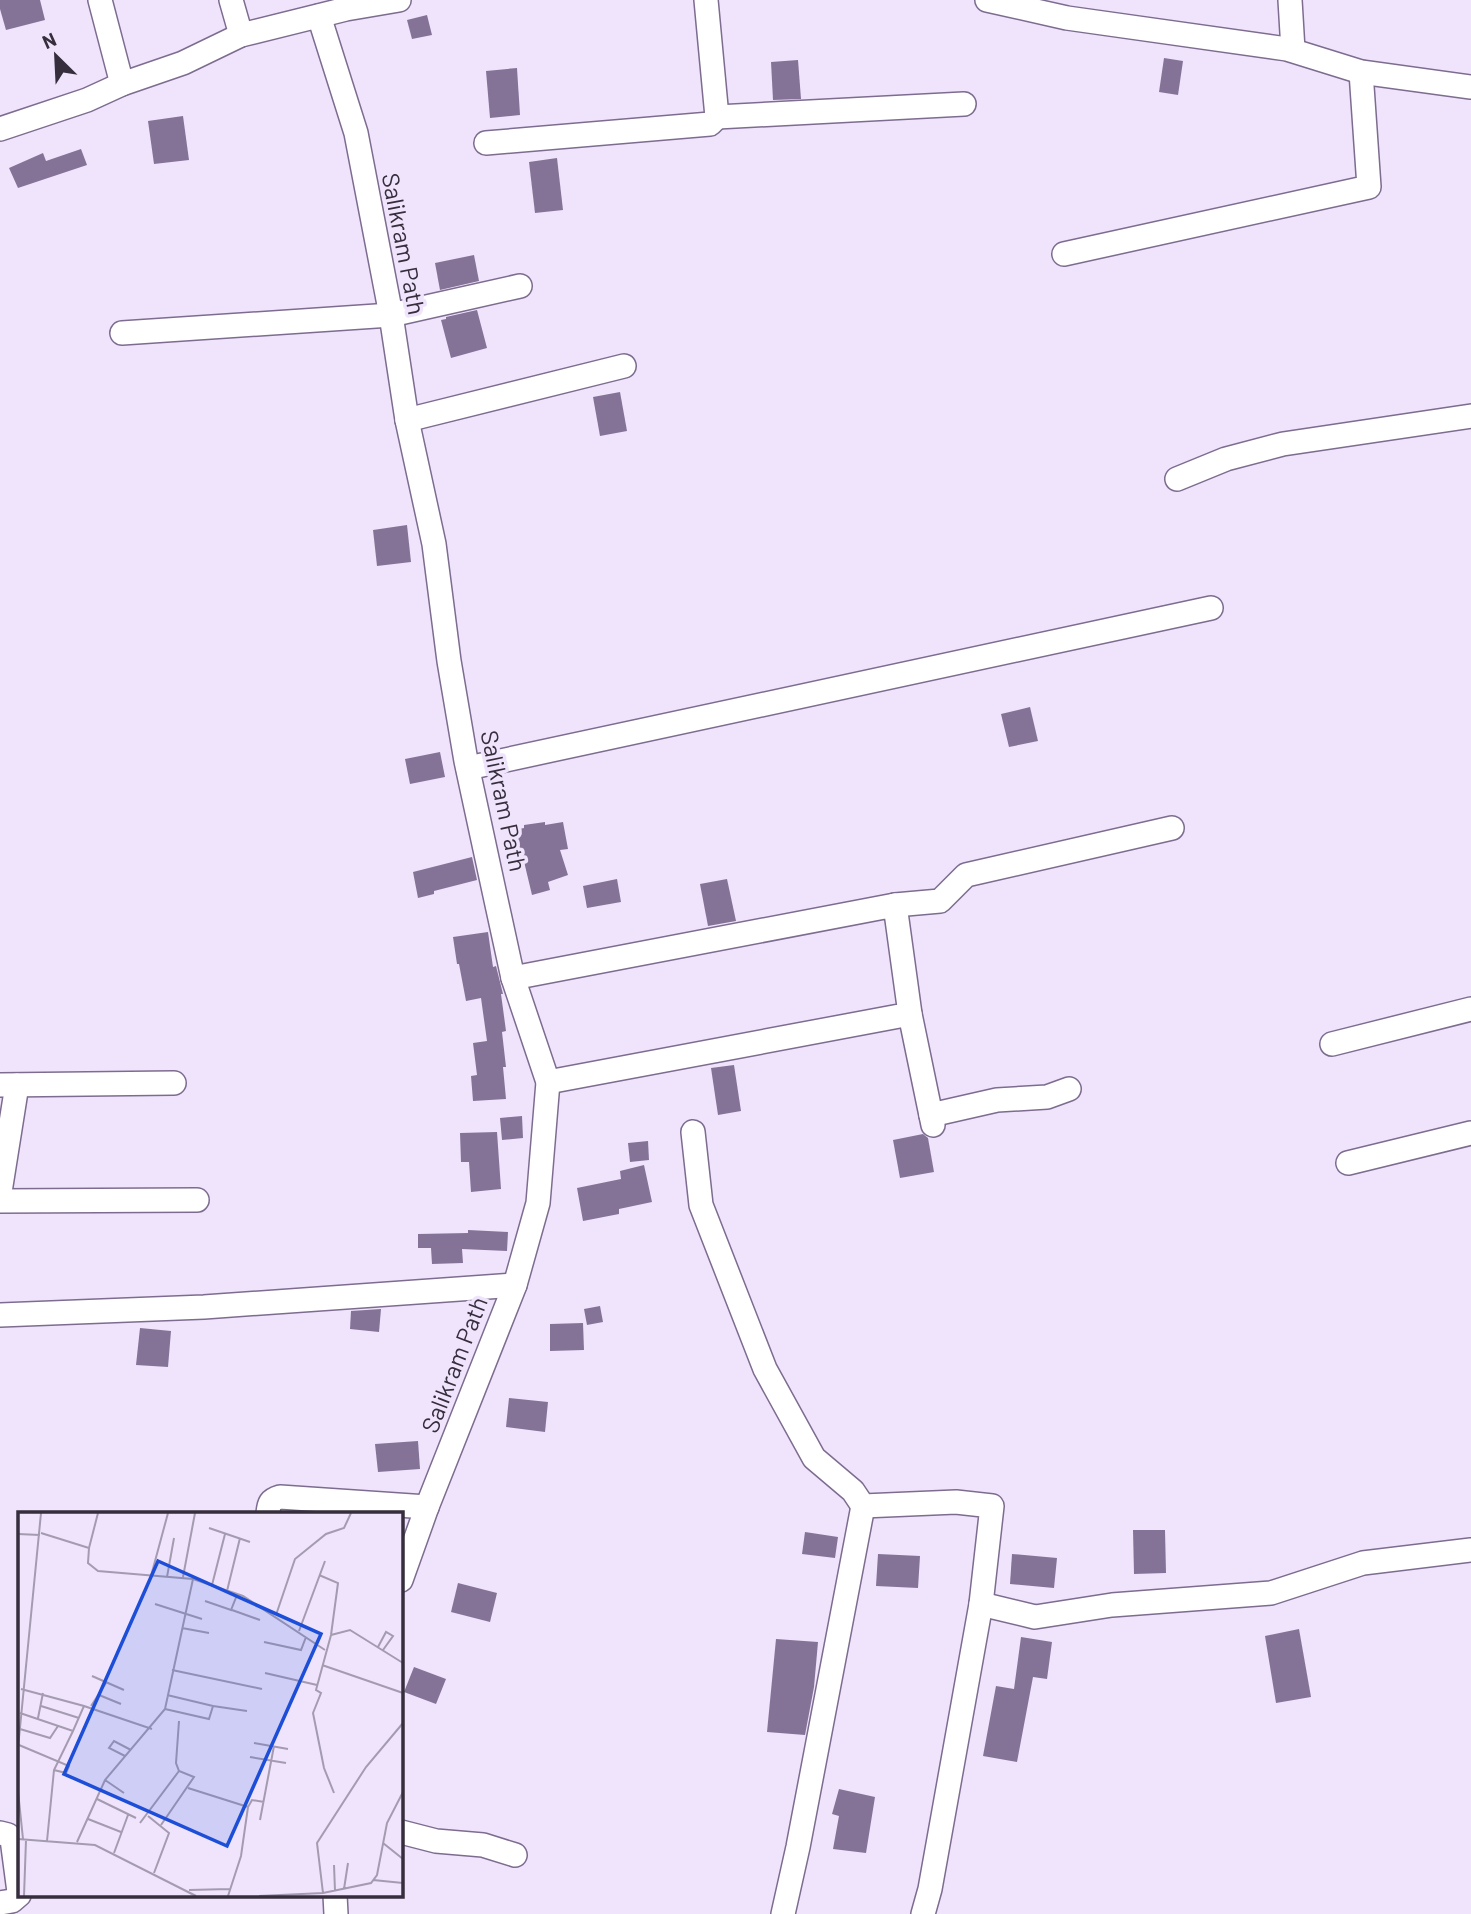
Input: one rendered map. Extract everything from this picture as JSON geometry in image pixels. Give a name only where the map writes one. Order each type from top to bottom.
[{"type":"street","points":[[100,0],[122,84]]},
{"type":"street","points":[[231,0],[242,36]]},
{"type":"street","points":[[0,129],[87,100],[122,84],[183,63],[242,36],[346,9],[399,0]]},
{"type":"street","points":[[706,0],[717,117]]},
{"type":"street","points":[[987,0],[1064,9],[1293,50],[1361,72],[1471,87]]},
{"type":"street","points":[[1290,0],[1293,50]]},
{"type":"street","name":"Salikram Path","points":[[319,16],[356,133],[391,314],[407,420],[434,544],[449,662],[468,768],[513,978],[548,1082],[538,1203],[515,1285],[402,1576]]},
{"type":"street","points":[[1064,254],[1368,187],[1361,72]]},
{"type":"street","points":[[486,143],[710,124],[717,117],[964,104]]},
{"type":"street","points":[[122,333],[391,314],[520,286]]},
{"type":"street","points":[[407,420],[624,366]]},
{"type":"street","points":[[1177,479],[1226,459],[1283,444],[1471,416]]},
{"type":"street","points":[[468,768],[1210,608]]},
{"type":"street","points":[[513,978],[895,905],[940,901],[967,875],[1172,828]]},
{"type":"street","points":[[895,905],[911,1014],[932,1120],[997,1100],[1047,1097],[1069,1089]]},
{"type":"street","points":[[1332,1044],[1471,1009]]},
{"type":"street","points":[[548,1082],[911,1014]]},
{"type":"street","points":[[0,1192],[8,1085],[174,1083]]},
{"type":"street","points":[[693,1132],[701,1205],[765,1369],[814,1458],[853,1491],[863,1506],[783,1914]]},
{"type":"street","points":[[1348,1163],[1471,1133]]},
{"type":"street","points":[[0,1201],[197,1200]]},
{"type":"street","points":[[0,1315],[204,1307],[515,1285]]},
{"type":"street","points":[[268,1512],[269,1503],[280,1497],[427,1507]]},
{"type":"street","points":[[863,1506],[956,1502],[992,1506],[981,1604],[930,1889],[923,1914]]},
{"type":"street","points":[[981,1604],[1035,1617],[1112,1605],[1271,1594],[1363,1563],[1471,1550]]},
{"type":"street","points":[[402,1832],[436,1841],[483,1845],[515,1854]]},
{"type":"street","points":[[0,1833],[12,1839],[18,1885]]},
{"type":"street","points":[[0,1903],[12,1901],[18,1894]]},
{"type":"street","points":[[335,1896],[335,1914]]},
{"type":"building","points":[[0,0],[40,0],[45,20],[6,30]]},
{"type":"building","points":[[427,15],[432,35],[412,39],[407,20]]},
{"type":"building","points":[[1164,58],[1183,61],[1178,95],[1159,92]]},
{"type":"building","points":[[798,60],[801,99],[773,100],[771,62]]},
{"type":"building","points":[[517,68],[520,115],[490,118],[486,71]]},
{"type":"building","points":[[183,116],[189,160],[154,164],[148,121]]},
{"type":"building","points":[[81,149],[87,165],[18,188],[9,168],[43,153],[46,161]]},
{"type":"building","points":[[557,158],[563,210],[535,213],[529,162]]},
{"type":"building","points":[[474,255],[479,281],[440,290],[435,263]]},
{"type":"building","points":[[477,310],[487,348],[451,358],[441,320]]},
{"type":"building","points":[[620,392],[627,431],[600,436],[593,397]]},
{"type":"building","points":[[407,525],[411,562],[377,566],[373,530]]},
{"type":"building","points":[[1030,707],[1038,741],[1009,747],[1001,714]]},
{"type":"building","points":[[440,752],[445,777],[410,784],[405,759]]},
{"type":"building","points":[[545,822],[545,825],[563,822],[568,849],[560,850],[568,875],[548,882],[550,890],[532,895],[521,849],[513,851],[509,831],[524,828],[524,825]]},
{"type":"building","points":[[472,857],[477,880],[418,898],[413,872]]},
{"type":"building","points":[[617,879],[621,902],[587,908],[583,886]]},
{"type":"building","points":[[727,879],[736,921],[708,926],[700,884]]},
{"type":"building","points":[[488,932],[493,967],[496,966],[503,994],[506,1099],[473,1101],[471,1076],[477,1075],[473,1043],[487,1041],[481,998],[466,1001],[453,937]]},
{"type":"building","points":[[734,1065],[741,1111],[718,1115],[711,1068]]},
{"type":"building","points":[[522,1116],[523,1138],[502,1140],[500,1118]]},
{"type":"building","points":[[497,1132],[501,1189],[471,1192],[469,1162],[461,1162],[460,1133]]},
{"type":"building","points":[[923,1134],[928,1138],[934,1172],[900,1178],[893,1140]]},
{"type":"building","points":[[648,1141],[649,1160],[630,1162],[628,1143]]},
{"type":"building","points":[[644,1165],[652,1202],[619,1209],[619,1214],[583,1221],[577,1188],[621,1179],[620,1171]]},
{"type":"building","points":[[468,1230],[508,1232],[507,1251],[462,1249],[463,1263],[432,1264],[431,1248],[418,1248],[418,1234],[468,1233]]},
{"type":"building","points":[[600,1306],[603,1322],[587,1325],[584,1309]]},
{"type":"building","points":[[381,1309],[379,1332],[350,1329],[351,1311]]},
{"type":"building","points":[[583,1323],[584,1350],[550,1351],[550,1324]]},
{"type":"building","points":[[140,1328],[171,1331],[168,1367],[136,1365]]},
{"type":"building","points":[[509,1398],[548,1402],[545,1432],[506,1427]]},
{"type":"building","points":[[418,1441],[420,1469],[378,1472],[375,1444]]},
{"type":"building","points":[[1133,1530],[1165,1530],[1166,1573],[1134,1574]]},
{"type":"building","points":[[805,1532],[838,1537],[835,1558],[802,1554]]},
{"type":"building","points":[[878,1554],[920,1556],[918,1588],[876,1586]]},
{"type":"building","points":[[1012,1554],[1057,1558],[1054,1588],[1010,1584]]},
{"type":"building","points":[[458,1583],[497,1593],[490,1622],[451,1612]]},
{"type":"building","points":[[1299,1629],[1311,1697],[1276,1703],[1265,1636]]},
{"type":"building","points":[[1021,1637],[1052,1642],[1047,1679],[1033,1677],[1017,1762],[983,1756],[996,1686],[1014,1689]]},
{"type":"building","points":[[776,1639],[818,1642],[814,1687],[805,1735],[767,1732]]},
{"type":"building","points":[[414,1667],[446,1679],[436,1704],[404,1692]]},
{"type":"building","points":[[839,1789],[875,1797],[866,1853],[833,1849],[839,1816],[832,1814]]}]
